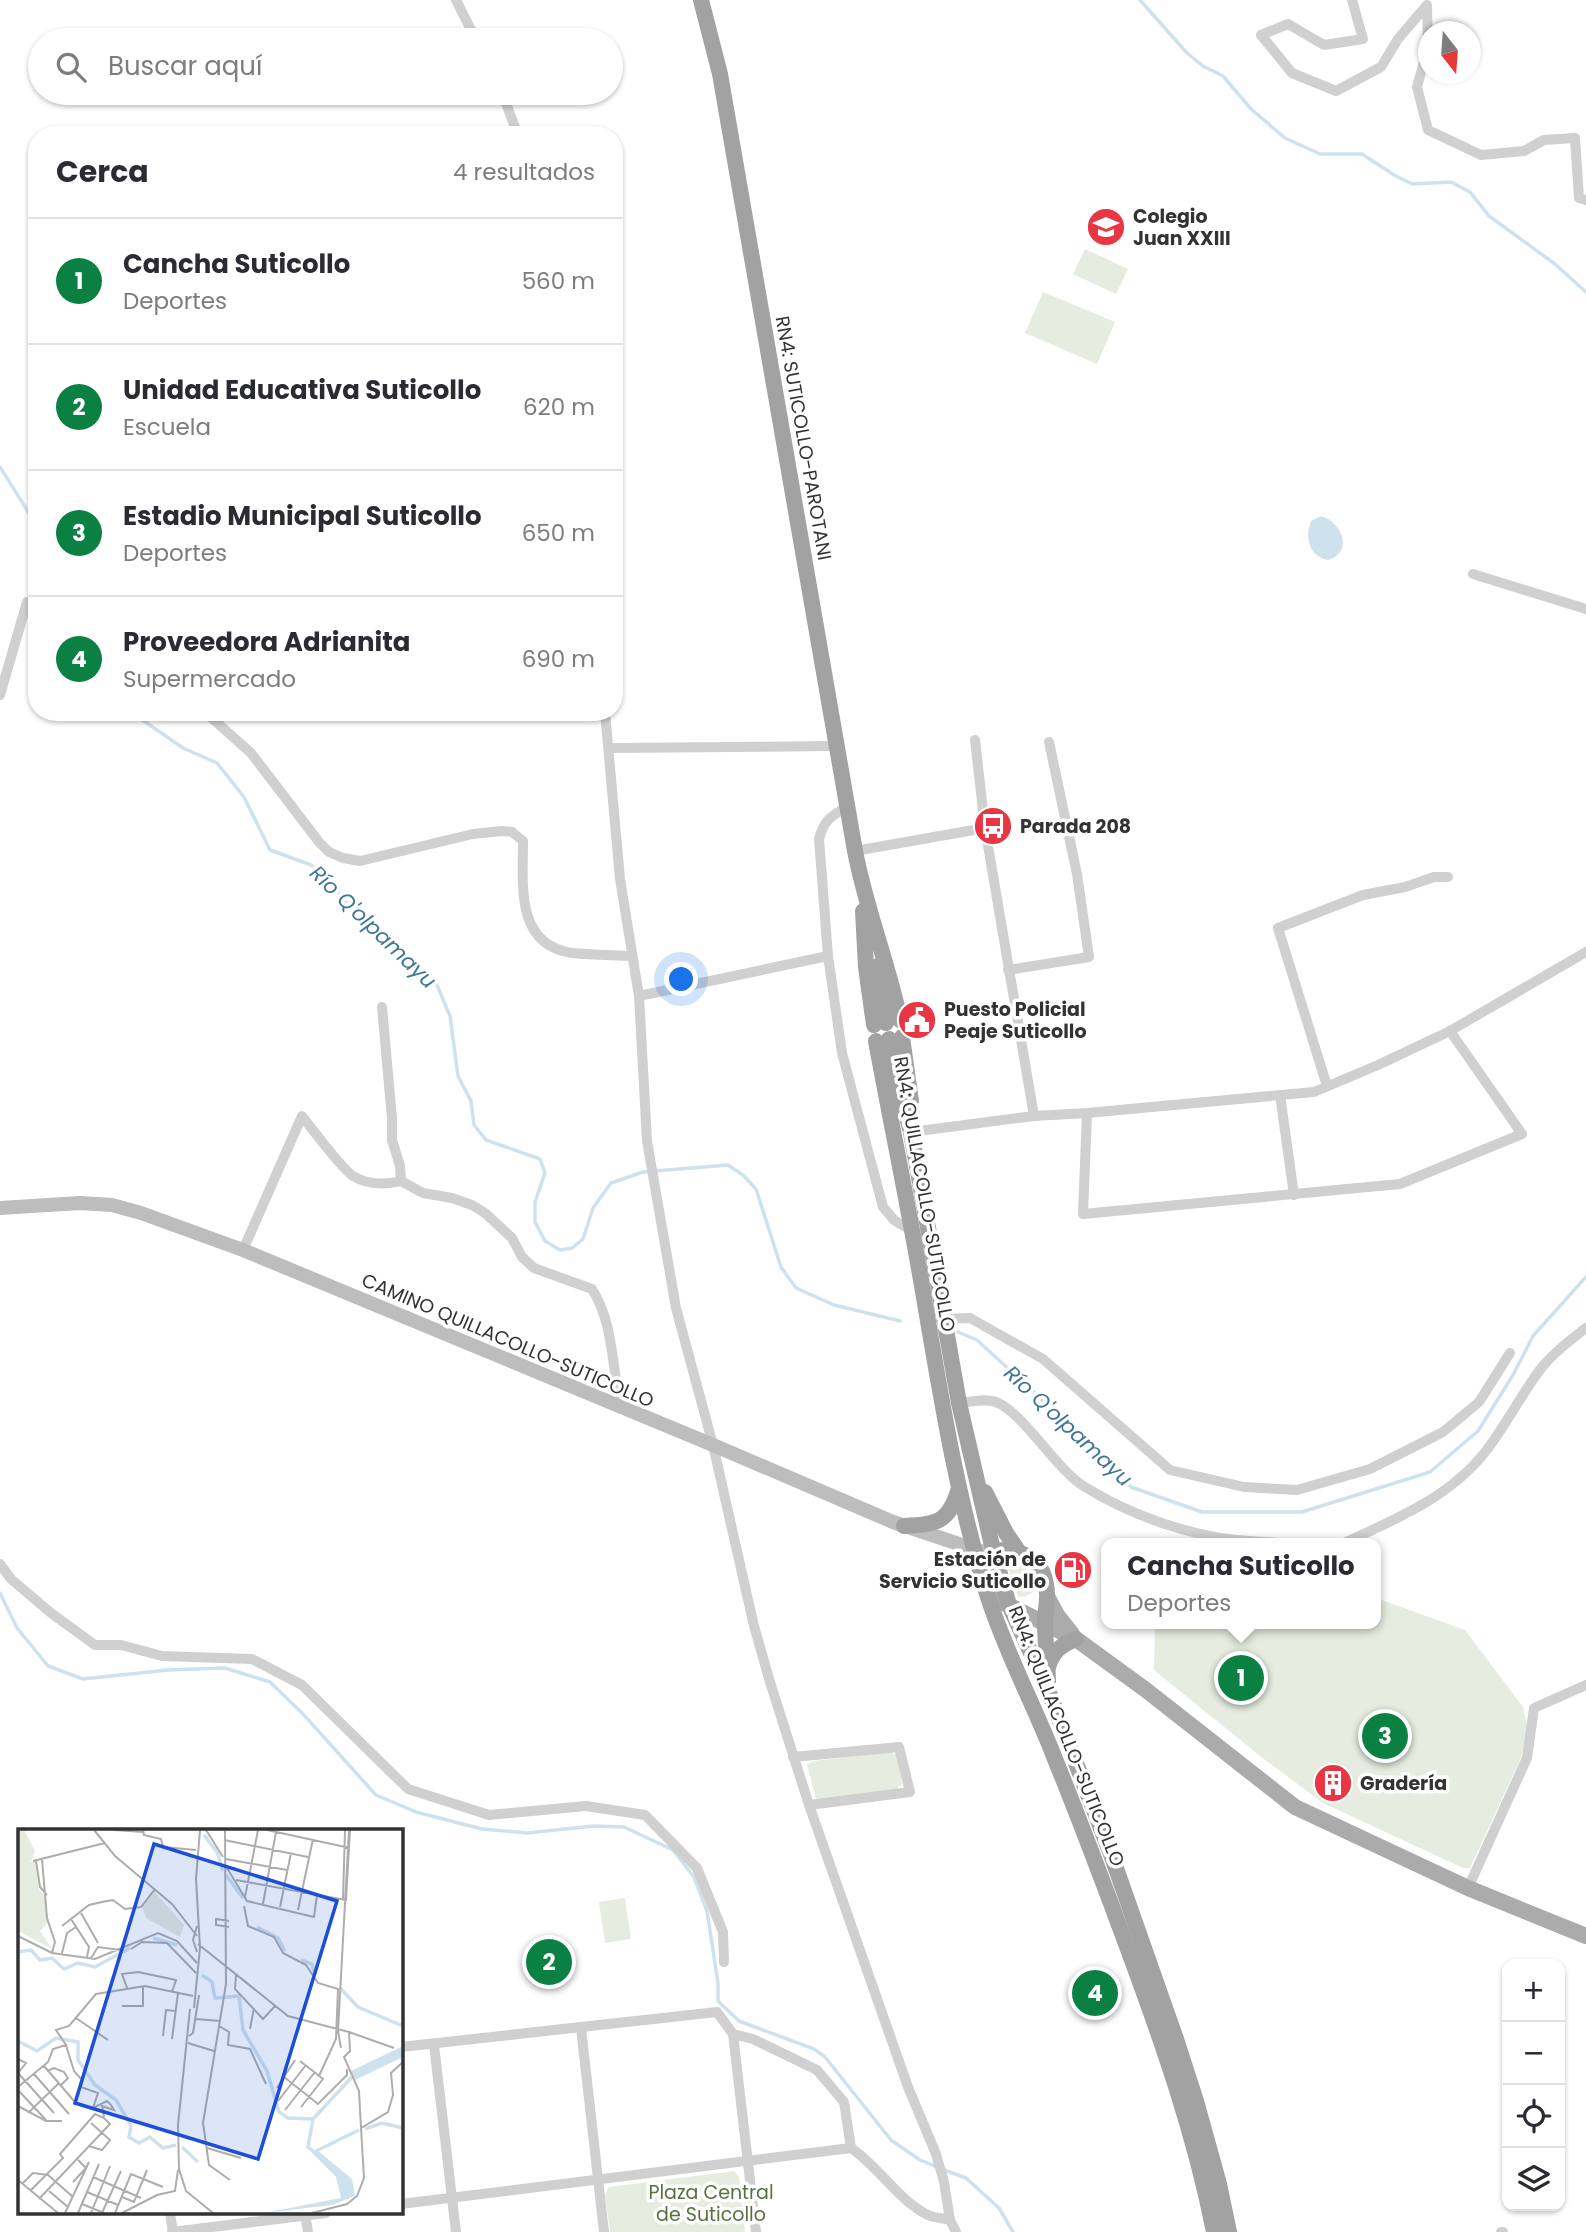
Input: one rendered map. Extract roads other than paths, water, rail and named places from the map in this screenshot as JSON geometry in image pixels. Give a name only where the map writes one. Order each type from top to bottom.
[{"type":"highway","name":"RN4: SUTICOLLO-PAROTANI","points":[[701,0],[720,74],[835,746],[870,918],[888,1031]]},
{"type":"highway","name":"RN4: SUTICOLLO-PAROTANI","points":[[861,884],[866,967],[888,1031]]},
{"type":"highway","name":"RN4: QUILLACOLLO-SUTICOLLO","points":[[888,1031],[898,1085],[911,1132],[959,1403],[993,1550],[1009,1605],[1048,1690],[1112,1857],[1176,2039],[1216,2172],[1229,2232]]},
{"type":"highway","name":"RN4: QUILLACOLLO-SUTICOLLO","points":[[888,1031],[912,1231],[941,1402],[976,1552],[999,1628],[1080,1819],[1169,2061],[1193,2140],[1214,2232]]},
{"type":"highway","points":[[973,1468],[1006,1533],[1019,1552],[1038,1563],[1045,1575],[1048,1690]]},
{"type":"highway","points":[[904,1526],[928,1525],[948,1515],[954,1506],[960,1486]]},
{"type":"highway","points":[[993,1550],[1019,1552]]},
{"type":"highway","points":[[1048,1670],[1057,1648],[1076,1639]]},
{"type":"main road","name":"CAMINO QUILLACOLLO-SUTICOLLO","points":[[0,1208],[80,1203],[111,1205],[141,1213],[243,1250],[904,1526],[976,1552],[993,1550]]},
{"type":"main road","points":[[988,1595],[1076,1639],[1146,1690],[1295,1807],[1468,1888],[1586,1936]]},
{"type":"main road","points":[[1047,1596],[1057,1615],[1076,1639]]},
{"type":"street","points":[[456,0],[470,28]]},
{"type":"street","points":[[1352,0],[1363,39],[1324,45],[1288,24],[1261,35],[1292,73],[1336,91],[1381,67],[1398,39],[1427,5],[1428,47],[1417,86],[1428,130],[1481,155],[1524,151],[1544,140],[1575,138],[1579,198],[1586,200]]},
{"type":"street","points":[[507,105],[515,126]]},
{"type":"street","points":[[1473,574],[1586,610]]},
{"type":"street","points":[[0,695],[27,602]]},
{"type":"street","points":[[215,721],[251,753],[307,829],[329,852],[360,861],[473,834],[512,832],[523,841],[523,895],[530,925],[539,936],[550,946],[570,952],[632,956]]},
{"type":"street","points":[[606,721],[620,879],[639,996],[650,1157],[676,1308],[713,1446],[754,1626],[793,1757],[908,2087],[936,2154],[950,2220],[956,2232]]},
{"type":"street","points":[[975,740],[985,828],[1034,1116]]},
{"type":"street","points":[[1008,970],[1089,957],[1077,874],[1049,742]]},
{"type":"street","points":[[609,748],[835,746]]},
{"type":"street","points":[[848,806],[822,825],[818,839],[828,956],[842,1053],[883,1206],[894,1220],[912,1231]]},
{"type":"street","points":[[855,851],[985,828]]},
{"type":"street","points":[[1327,1086],[1278,928],[1363,895],[1405,887],[1434,877],[1448,877]]},
{"type":"street","points":[[911,1132],[1034,1116],[1314,1092],[1450,1031],[1586,952]]},
{"type":"street","points":[[639,996],[828,956]]},
{"type":"street","points":[[382,1007],[392,1140],[400,1166],[401,1181]]},
{"type":"street","points":[[1087,1113],[1083,1214],[1399,1184],[1522,1134],[1450,1031]]},
{"type":"street","points":[[1280,1095],[1294,1195]]},
{"type":"street","points":[[243,1250],[302,1116],[351,1175],[386,1185],[401,1181],[423,1193],[472,1205],[485,1213],[512,1238],[522,1257],[534,1268],[592,1289],[608,1329],[621,1409]]},
{"type":"street","points":[[943,1319],[970,1318],[1043,1359],[1170,1470],[1244,1488],[1297,1490],[1370,1469],[1443,1432],[1479,1402],[1510,1353]]},
{"type":"street","points":[[1355,1538],[1403,1515],[1448,1489],[1485,1452],[1539,1371],[1560,1348],[1586,1328]]},
{"type":"street","points":[[959,1403],[997,1402],[1082,1486],[1116,1504],[1171,1526],[1226,1538]]},
{"type":"street","points":[[0,1564],[11,1579],[95,1645],[121,1645],[162,1656],[252,1659],[302,1685],[408,1789],[489,1815],[586,1806],[645,1815],[697,1868],[723,1932],[724,1962]]},
{"type":"street","points":[[1468,1888],[1527,1758],[1534,1708],[1586,1685]]},
{"type":"street","points":[[793,1757],[899,1747],[910,1792],[809,1805]]},
{"type":"street","points":[[402,2047],[716,2012],[733,2034],[756,2232]]},
{"type":"street","points":[[581,2028],[604,2232]]},
{"type":"street","points":[[733,2034],[753,2039],[817,2070],[844,2102],[851,2148]]},
{"type":"street","points":[[434,2045],[456,2232]]},
{"type":"street","points":[[402,2204],[851,2148],[914,2205],[929,2215],[950,2220]]},
{"type":"street","points":[[170,2214],[173,2232],[306,2214],[308,2232]]},
{"type":"water","points":[[1321,516],[1335,524],[1342,537],[1341,551],[1328,560],[1313,551],[1308,534],[1311,521]]},
{"type":"waterway","points":[[1140,0],[1187,53],[1203,66],[1223,76],[1251,109],[1285,138],[1320,154],[1362,154],[1412,184],[1451,182],[1470,192],[1489,216],[1555,264],[1586,292]]},
{"type":"waterway","name":"Río Q'olpamayu","points":[[0,467],[28,512]]},
{"type":"waterway","name":"Río Q'olpamayu","points":[[144,721],[183,748],[217,763],[244,797],[270,850],[311,865],[329,880],[356,916],[403,952],[437,985],[450,1016],[458,1076],[471,1101],[474,1125],[486,1140],[540,1159],[545,1173],[535,1202],[535,1222],[545,1241],[560,1250],[572,1248],[583,1239],[593,1208],[611,1183],[643,1172],[728,1165],[743,1175],[756,1189],[781,1267],[796,1288],[834,1305],[900,1321]]},
{"type":"waterway","name":"Río Q'olpamayu","points":[[958,1332],[977,1340],[1131,1487],[1202,1512],[1302,1512],[1430,1472],[1478,1431],[1513,1375],[1533,1336],[1586,1277]]},
{"type":"waterway","points":[[0,1593],[17,1628],[48,1666],[83,1679],[168,1670],[225,1668],[270,1682],[303,1714],[376,1795],[416,1812],[482,1829],[527,1833],[594,1826],[624,1827],[673,1850],[694,1877],[707,1911],[718,1983],[718,2001],[739,2021],[814,2049],[825,2057],[891,2140],[920,2160],[937,2167]]},
{"type":"waterway","points":[[944,2170],[966,2178],[999,2208],[1013,2232]]},
{"type":"place","name":"Colegio Juan XXIII","points":[[1106,227]]},
{"type":"place","name":"Parada 208","points":[[993,826]]},
{"type":"place","name":"Puesto Policial Peaje Suticollo","points":[[917,1020]]},
{"type":"place","name":"Estación de Servicio Suticollo","points":[[1073,1570]]},
{"type":"place","name":"Cancha Suticollo","points":[[1241,1678]]},
{"type":"place","name":"Estadio Municipal Suticollo","points":[[1385,1736]]},
{"type":"place","name":"Gradería","points":[[1333,1783]]},
{"type":"place","name":"Unidad Educativa Suticollo","points":[[549,1962]]},
{"type":"place","name":"Proveedora Adrianita","points":[[1095,1993]]},
{"type":"park label","name":"Plaza Central de Suticollo","points":[[711,2203]]}]
